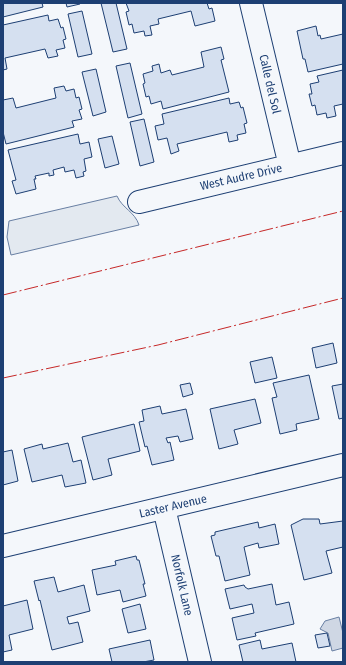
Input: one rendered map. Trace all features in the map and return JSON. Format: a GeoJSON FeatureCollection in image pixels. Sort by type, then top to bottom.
{"type":"FeatureCollection","features":[{"type":"Feature","properties":{"kind":"street","name":"Calle del Sol"},"geometry":{"type":"LineString","coordinates":[[251,3],[290,166]]}},
{"type":"Feature","properties":{"kind":"street","name":"West Audre Drive"},"geometry":{"type":"LineString","coordinates":[[139,202],[343,153]]}},
{"type":"Feature","properties":{"kind":"street","name":"Laster Avenue"},"geometry":{"type":"LineString","coordinates":[[3,546],[343,465]]}},
{"type":"Feature","properties":{"kind":"street","name":"Norfolk Lane"},"geometry":{"type":"LineString","coordinates":[[164,508],[200,662]]}},
{"type":"Feature","properties":{"kind":"shaded area"},"geometry":{"type":"Polygon","coordinates":[[[117,196],[122,204],[135,217],[139,225],[11,255],[7,237],[9,221],[117,196]]]}},
{"type":"Feature","properties":{"kind":"shaded area"},"geometry":{"type":"Polygon","coordinates":[[[339,617],[343,633],[343,648],[332,651],[328,633],[320,629],[325,621],[339,617]]]}},
{"type":"Feature","properties":{"kind":"building"},"geometry":{"type":"Polygon","coordinates":[[[3,3],[42,3],[43,7],[3,17],[3,3]]]}},
{"type":"Feature","properties":{"kind":"building"},"geometry":{"type":"Polygon","coordinates":[[[66,3],[80,3],[80,4],[67,7],[66,3]]]}},
{"type":"Feature","properties":{"kind":"building"},"geometry":{"type":"Polygon","coordinates":[[[101,3],[116,3],[127,49],[113,52],[101,3]]]}},
{"type":"Feature","properties":{"kind":"building"},"geometry":{"type":"Polygon","coordinates":[[[126,3],[207,3],[209,9],[212,8],[215,21],[195,26],[191,11],[158,19],[159,24],[150,26],[152,35],[145,36],[144,31],[134,33],[132,24],[129,25],[126,12],[129,11],[126,3]]]}},
{"type":"Feature","properties":{"kind":"building"},"geometry":{"type":"Polygon","coordinates":[[[82,11],[92,54],[78,57],[68,14],[82,11]]]}},
{"type":"Feature","properties":{"kind":"building"},"geometry":{"type":"Polygon","coordinates":[[[48,15],[49,21],[58,19],[61,28],[63,27],[66,39],[63,40],[65,48],[56,50],[58,56],[48,58],[45,49],[5,58],[7,69],[3,70],[3,25],[48,15]]]}},
{"type":"Feature","properties":{"kind":"building"},"geometry":{"type":"Polygon","coordinates":[[[316,26],[318,36],[320,35],[321,39],[343,34],[343,64],[308,72],[305,59],[303,59],[297,31],[316,26]]]}},
{"type":"Feature","properties":{"kind":"building"},"geometry":{"type":"Polygon","coordinates":[[[221,47],[224,59],[221,60],[229,92],[163,109],[161,101],[151,104],[149,96],[146,97],[143,84],[145,83],[143,74],[153,71],[152,66],[159,64],[161,73],[170,70],[172,75],[204,67],[201,52],[221,47]]]}},
{"type":"Feature","properties":{"kind":"building"},"geometry":{"type":"Polygon","coordinates":[[[130,63],[142,114],[128,118],[116,66],[130,63]]]}},
{"type":"Feature","properties":{"kind":"building"},"geometry":{"type":"Polygon","coordinates":[[[96,69],[106,112],[93,116],[82,72],[96,69]]]}},
{"type":"Feature","properties":{"kind":"building"},"geometry":{"type":"Polygon","coordinates":[[[343,70],[343,104],[334,106],[336,116],[327,118],[326,113],[317,115],[315,105],[312,106],[309,94],[312,94],[310,84],[319,82],[317,76],[343,70]]]}},
{"type":"Feature","properties":{"kind":"building"},"geometry":{"type":"Polygon","coordinates":[[[64,86],[66,91],[74,89],[76,98],[79,97],[82,109],[79,110],[82,119],[72,121],[74,127],[6,144],[3,132],[3,100],[13,98],[16,108],[56,98],[54,88],[64,86]]]}},
{"type":"Feature","properties":{"kind":"building"},"geometry":{"type":"Polygon","coordinates":[[[229,98],[230,104],[239,102],[241,108],[243,107],[247,123],[244,124],[246,133],[237,135],[238,140],[229,142],[227,132],[177,144],[179,151],[171,154],[167,138],[158,140],[155,126],[164,124],[162,114],[229,98]]]}},
{"type":"Feature","properties":{"kind":"building"},"geometry":{"type":"Polygon","coordinates":[[[144,119],[154,162],[140,166],[130,122],[144,119]]]}},
{"type":"Feature","properties":{"kind":"building"},"geometry":{"type":"Polygon","coordinates":[[[78,134],[80,144],[89,142],[92,157],[84,159],[86,171],[83,172],[84,176],[76,178],[74,170],[65,172],[64,167],[53,170],[54,175],[49,176],[49,173],[35,176],[36,179],[34,179],[36,189],[16,194],[12,181],[16,180],[8,150],[78,134]]]}},
{"type":"Feature","properties":{"kind":"building"},"geometry":{"type":"Polygon","coordinates":[[[112,136],[119,164],[105,168],[98,139],[112,136]]]}},
{"type":"Feature","properties":{"kind":"building"},"geometry":{"type":"Polygon","coordinates":[[[333,343],[337,363],[316,368],[312,348],[333,343]]]}},
{"type":"Feature","properties":{"kind":"building"},"geometry":{"type":"Polygon","coordinates":[[[272,357],[277,378],[255,383],[250,362],[272,357]]]}},
{"type":"Feature","properties":{"kind":"building"},"geometry":{"type":"Polygon","coordinates":[[[309,375],[319,419],[296,424],[297,430],[280,434],[272,398],[277,397],[273,383],[309,375]]]}},
{"type":"Feature","properties":{"kind":"building"},"geometry":{"type":"Polygon","coordinates":[[[190,383],[193,394],[183,397],[180,385],[190,383]]]}},
{"type":"Feature","properties":{"kind":"building"},"geometry":{"type":"Polygon","coordinates":[[[343,384],[343,418],[339,419],[332,386],[343,384]]]}},
{"type":"Feature","properties":{"kind":"building"},"geometry":{"type":"Polygon","coordinates":[[[255,399],[261,423],[234,430],[238,444],[219,449],[210,409],[255,399]]]}},
{"type":"Feature","properties":{"kind":"building"},"geometry":{"type":"Polygon","coordinates":[[[160,406],[162,414],[186,409],[193,439],[180,442],[178,436],[166,438],[168,443],[170,442],[174,460],[152,465],[147,446],[145,447],[139,422],[144,421],[142,410],[160,406]]]}},
{"type":"Feature","properties":{"kind":"building"},"geometry":{"type":"Polygon","coordinates":[[[134,424],[140,451],[108,459],[112,475],[93,480],[82,437],[134,424]]]}},
{"type":"Feature","properties":{"kind":"building"},"geometry":{"type":"Polygon","coordinates":[[[68,443],[73,462],[81,460],[86,483],[65,487],[62,475],[32,482],[24,449],[42,444],[43,449],[68,443]]]}},
{"type":"Feature","properties":{"kind":"building"},"geometry":{"type":"Polygon","coordinates":[[[12,450],[18,481],[3,485],[3,452],[12,450]]]}},
{"type":"Feature","properties":{"kind":"building"},"geometry":{"type":"Polygon","coordinates":[[[303,519],[319,519],[320,524],[343,521],[343,547],[326,551],[332,573],[304,580],[291,525],[303,519]]]}},
{"type":"Feature","properties":{"kind":"building"},"geometry":{"type":"Polygon","coordinates":[[[258,522],[259,528],[275,524],[279,544],[259,548],[258,543],[244,547],[250,575],[225,581],[219,556],[216,556],[211,536],[215,535],[215,532],[258,522]]]}},
{"type":"Feature","properties":{"kind":"building"},"geometry":{"type":"Polygon","coordinates":[[[136,556],[137,560],[139,560],[145,584],[143,584],[146,596],[123,602],[120,590],[97,595],[92,570],[116,565],[115,561],[136,556]]]}},
{"type":"Feature","properties":{"kind":"building"},"geometry":{"type":"Polygon","coordinates":[[[54,577],[58,592],[84,585],[90,611],[67,617],[69,624],[78,622],[83,642],[52,650],[34,581],[54,577]]]}},
{"type":"Feature","properties":{"kind":"building"},"geometry":{"type":"Polygon","coordinates":[[[272,584],[276,605],[289,602],[294,624],[255,633],[256,636],[237,640],[232,618],[254,613],[252,604],[230,609],[225,589],[244,585],[248,589],[272,584]]]}},
{"type":"Feature","properties":{"kind":"building"},"geometry":{"type":"Polygon","coordinates":[[[27,600],[33,629],[9,635],[12,650],[3,652],[3,606],[27,600]]]}},
{"type":"Feature","properties":{"kind":"building"},"geometry":{"type":"Polygon","coordinates":[[[140,604],[146,629],[128,633],[122,609],[140,604]]]}},
{"type":"Feature","properties":{"kind":"building"},"geometry":{"type":"Polygon","coordinates":[[[327,633],[330,646],[318,648],[315,635],[327,633]]]}},
{"type":"Feature","properties":{"kind":"building"},"geometry":{"type":"Polygon","coordinates":[[[150,640],[154,660],[143,662],[112,662],[109,649],[150,640]]]}},
{"type":"Feature","properties":{"kind":"building"},"geometry":{"type":"Polygon","coordinates":[[[260,640],[262,649],[292,643],[296,662],[243,662],[239,645],[260,640]]]}},
{"type":"Feature","properties":{"kind":"power"},"geometry":{"type":"LineString","coordinates":[[3,295],[343,211]]}},
{"type":"Feature","properties":{"kind":"power"},"geometry":{"type":"LineString","coordinates":[[3,378],[158,345],[343,298]]}}]}
